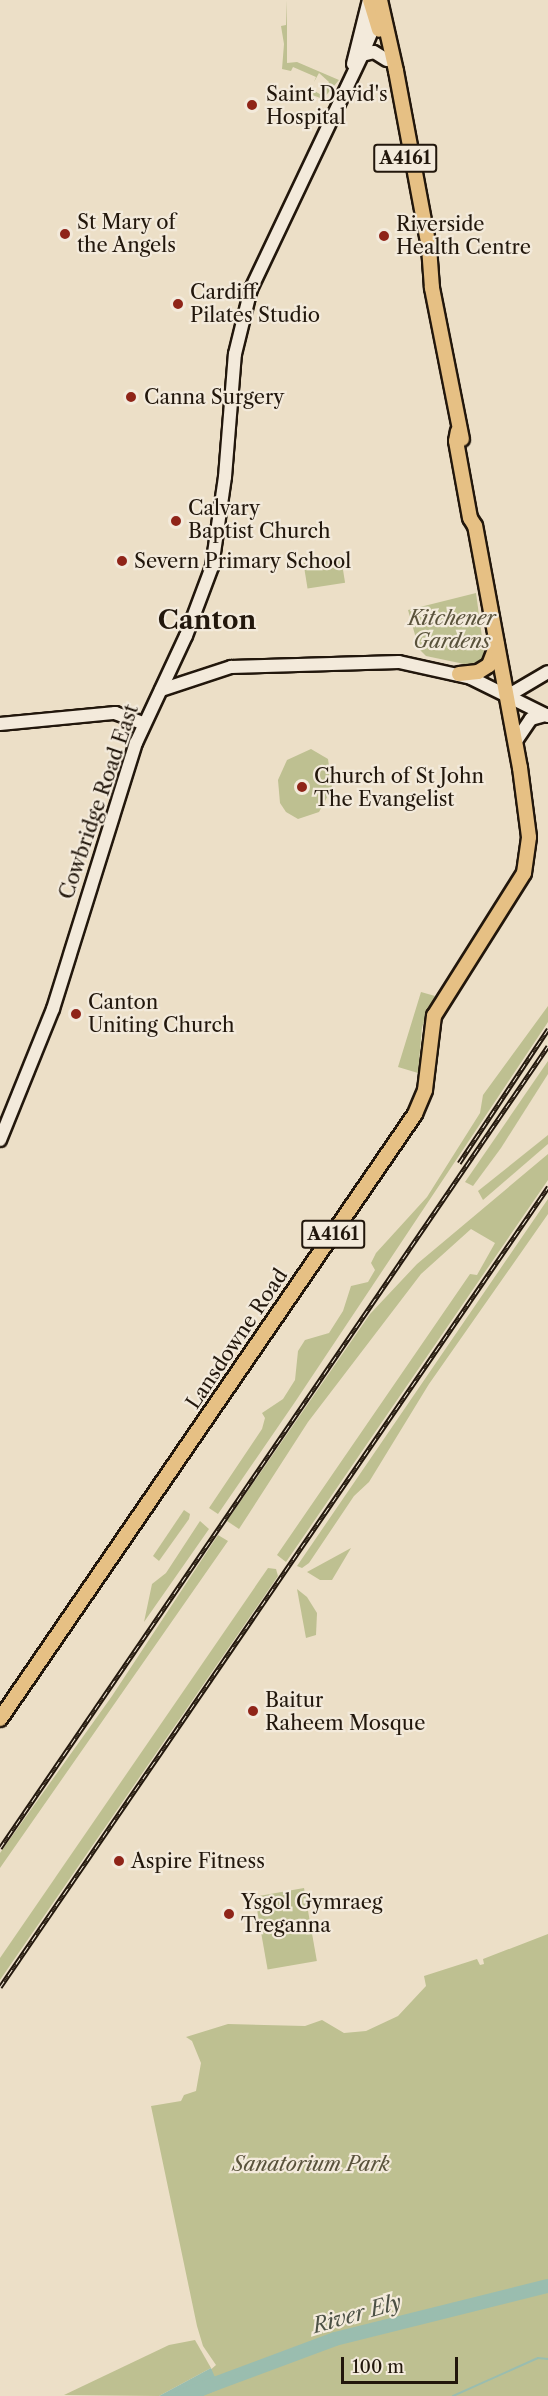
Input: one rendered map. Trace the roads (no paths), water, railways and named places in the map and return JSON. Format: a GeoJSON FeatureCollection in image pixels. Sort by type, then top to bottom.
{"type":"FeatureCollection","features":[{"type":"Feature","properties":{"kind":"main road","name":"A4161"},"geometry":{"type":"LineString","coordinates":[[375,1],[376,20],[387,60],[421,248],[427,253]]}},
{"type":"Feature","properties":{"kind":"main road","name":"A4161"},"geometry":{"type":"LineString","coordinates":[[375,1],[396,71],[458,431],[478,516],[475,526],[516,741]]}},
{"type":"Feature","properties":{"kind":"main road"},"geometry":{"type":"LineString","coordinates":[[459,674],[489,665],[498,642]]}},
{"type":"Feature","properties":{"kind":"main road","name":"Lansdowne Road"},"geometry":{"type":"LineString","coordinates":[[0,1719],[415,1114],[427,1079],[432,1022],[465,964],[516,890],[526,864],[529,830],[516,741]]}},
{"type":"Feature","properties":{"kind":"street","name":"Cowbridge Road East"},"geometry":{"type":"LineString","coordinates":[[0,1140],[53,1010],[143,723],[161,690],[212,567],[224,491],[235,354],[249,293],[353,69],[375,1]]}},
{"type":"Feature","properties":{"kind":"street","name":"Cowbridge Road East"},"geometry":{"type":"LineString","coordinates":[[353,69],[362,56],[376,20]]}},
{"type":"Feature","properties":{"kind":"street"},"geometry":{"type":"LineString","coordinates":[[362,56],[374,52],[387,60]]}},
{"type":"Feature","properties":{"kind":"street"},"geometry":{"type":"LineString","coordinates":[[161,690],[227,668],[399,662],[459,674],[509,695],[547,716]]}},
{"type":"Feature","properties":{"kind":"street"},"geometry":{"type":"LineString","coordinates":[[509,695],[548,672]]}},
{"type":"Feature","properties":{"kind":"street"},"geometry":{"type":"LineString","coordinates":[[0,724],[150,710]]}},
{"type":"Feature","properties":{"kind":"street"},"geometry":{"type":"LineString","coordinates":[[125,714],[143,723]]}},
{"type":"Feature","properties":{"kind":"street"},"geometry":{"type":"LineString","coordinates":[[516,741],[526,723],[547,716]]}},
{"type":"Feature","properties":{"kind":"waterway","name":"River Ely"},"geometry":{"type":"LineString","coordinates":[[182,2396],[335,2339],[548,2286]]}},
{"type":"Feature","properties":{"kind":"waterway"},"geometry":{"type":"LineString","coordinates":[[453,2396],[538,2358],[548,2359]]}},
{"type":"Feature","properties":{"kind":"railway"},"geometry":{"type":"LineString","coordinates":[[459,1163],[548,1029]]}},
{"type":"Feature","properties":{"kind":"railway"},"geometry":{"type":"LineString","coordinates":[[0,1848],[548,1046]]}},
{"type":"Feature","properties":{"kind":"railway"},"geometry":{"type":"LineString","coordinates":[[0,1987],[548,1187]]}},
{"type":"Feature","properties":{"kind":"place","name":"Saint David's Hospital"},"geometry":{"type":"Point","coordinates":[252,105]}},
{"type":"Feature","properties":{"kind":"place","name":"St Mary of the Angels"},"geometry":{"type":"Point","coordinates":[65,234]}},
{"type":"Feature","properties":{"kind":"place","name":"Riverside Health Centre"},"geometry":{"type":"Point","coordinates":[384,236]}},
{"type":"Feature","properties":{"kind":"place","name":"Cardiff Pilates Studio"},"geometry":{"type":"Point","coordinates":[178,304]}},
{"type":"Feature","properties":{"kind":"place","name":"Canna Surgery"},"geometry":{"type":"Point","coordinates":[131,397]}},
{"type":"Feature","properties":{"kind":"place","name":"Calvary Baptist Church"},"geometry":{"type":"Point","coordinates":[176,521]}},
{"type":"Feature","properties":{"kind":"place","name":"Severn Primary School"},"geometry":{"type":"Point","coordinates":[122,561]}},
{"type":"Feature","properties":{"kind":"place","name":"Church of St John The Evangelist"},"geometry":{"type":"Point","coordinates":[302,787]}},
{"type":"Feature","properties":{"kind":"place","name":"Canton Uniting Church"},"geometry":{"type":"Point","coordinates":[76,1014]}},
{"type":"Feature","properties":{"kind":"place","name":"Baitur Raheem Mosque"},"geometry":{"type":"Point","coordinates":[253,1711]}},
{"type":"Feature","properties":{"kind":"place","name":"Aspire Fitness"},"geometry":{"type":"Point","coordinates":[119,1861]}},
{"type":"Feature","properties":{"kind":"place","name":"Ysgol Gymraeg Treganna"},"geometry":{"type":"Point","coordinates":[229,1914]}},
{"type":"Feature","properties":{"kind":"district","name":"Canton"},"geometry":{"type":"Point","coordinates":[207,621]}},
{"type":"Feature","properties":{"kind":"park label","name":"Kitchener Gardens"},"geometry":{"type":"Point","coordinates":[452,630]}},
{"type":"Feature","properties":{"kind":"park label","name":"Sanatorium Park"},"geometry":{"type":"Point","coordinates":[311,2164]}}]}
